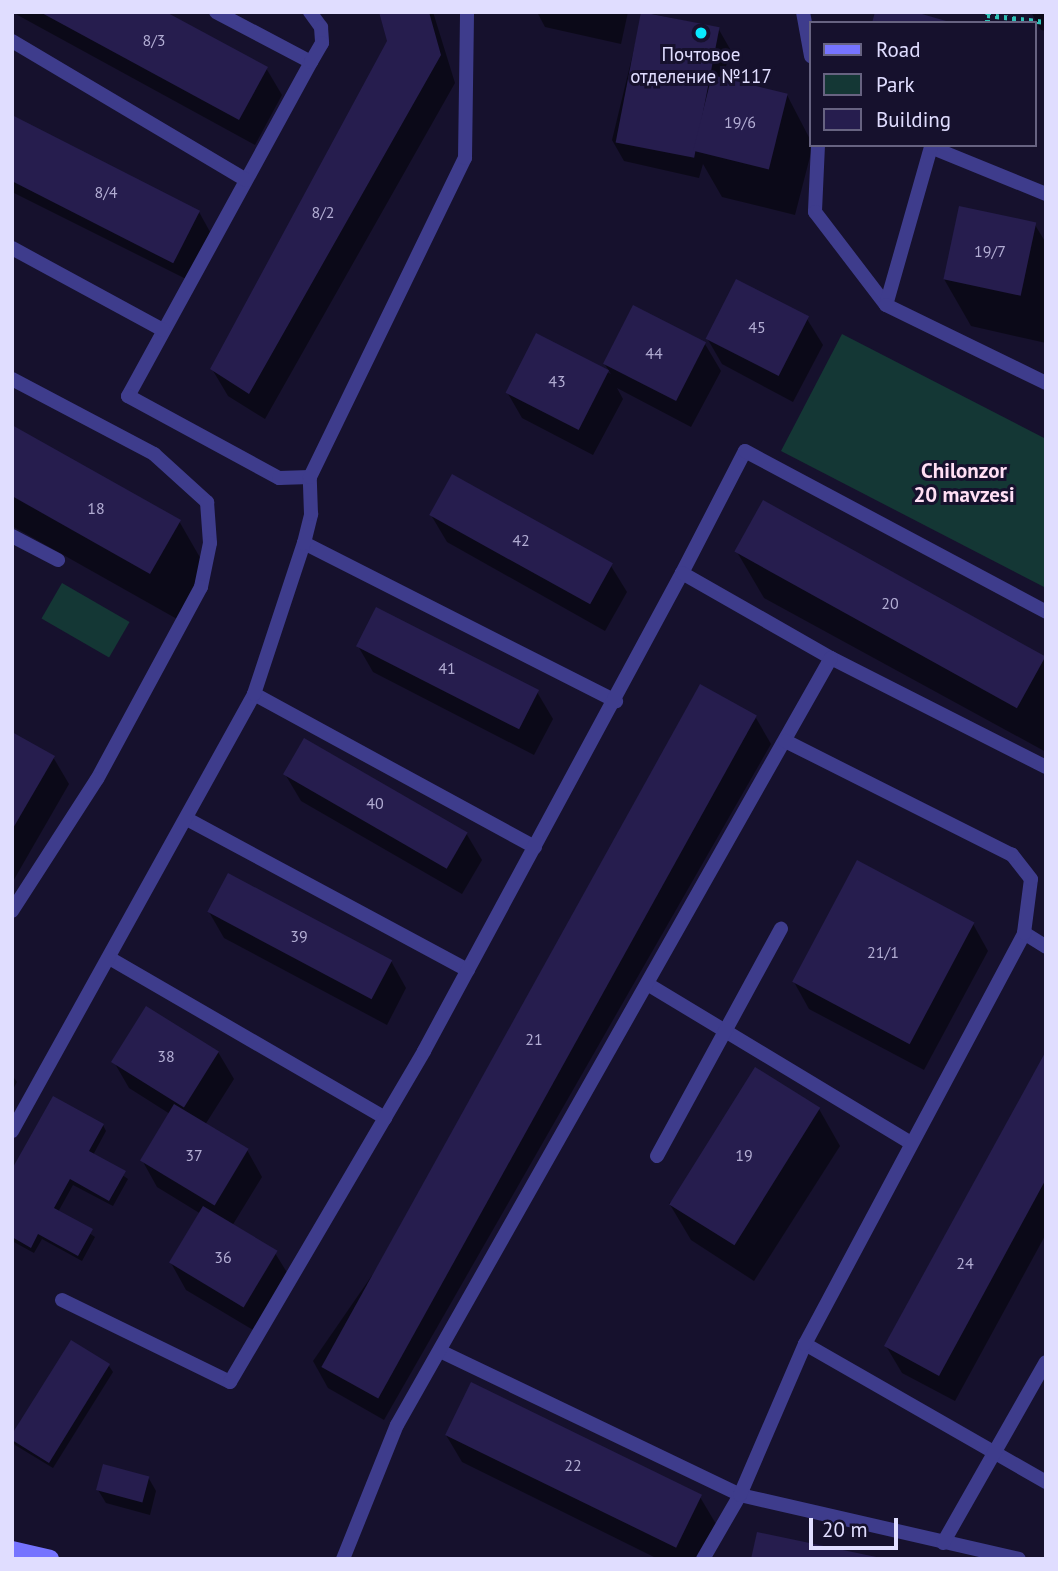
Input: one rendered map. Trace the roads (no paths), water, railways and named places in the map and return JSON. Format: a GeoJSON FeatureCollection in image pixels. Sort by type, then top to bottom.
{"type":"FeatureCollection","features":[{"type":"Feature","properties":{"kind":"main road"},"geometry":{"type":"LineString","coordinates":[[12,1550],[50,1559]]}},
{"type":"Feature","properties":{"kind":"lane"},"geometry":{"type":"LineString","coordinates":[[216,12],[311,62]]}},
{"type":"Feature","properties":{"kind":"lane"},"geometry":{"type":"LineString","coordinates":[[310,12],[321,35],[311,62],[128,396],[279,478],[310,477]]}},
{"type":"Feature","properties":{"kind":"lane"},"geometry":{"type":"LineString","coordinates":[[12,1130],[111,958],[254,694],[304,543],[311,514],[310,477],[465,158],[467,12]]}},
{"type":"Feature","properties":{"kind":"lane"},"geometry":{"type":"LineString","coordinates":[[803,12],[810,50]]}},
{"type":"Feature","properties":{"kind":"lane"},"geometry":{"type":"LineString","coordinates":[[12,41],[246,180]]}},
{"type":"Feature","properties":{"kind":"lane"},"geometry":{"type":"LineString","coordinates":[[818,147],[815,212],[886,305],[1046,383]]}},
{"type":"Feature","properties":{"kind":"lane"},"geometry":{"type":"LineString","coordinates":[[886,305],[931,147],[1046,194]]}},
{"type":"Feature","properties":{"kind":"lane"},"geometry":{"type":"LineString","coordinates":[[12,248],[163,330]]}},
{"type":"Feature","properties":{"kind":"lane"},"geometry":{"type":"LineString","coordinates":[[12,379],[154,454],[207,502],[210,543],[201,587],[97,779],[12,911]]}},
{"type":"Feature","properties":{"kind":"lane"},"geometry":{"type":"LineString","coordinates":[[62,1300],[230,1382],[385,1118],[468,970],[616,701],[745,451],[1046,612]]}},
{"type":"Feature","properties":{"kind":"lane"},"geometry":{"type":"LineString","coordinates":[[12,536],[58,560]]}},
{"type":"Feature","properties":{"kind":"lane"},"geometry":{"type":"LineString","coordinates":[[304,543],[616,701]]}},
{"type":"Feature","properties":{"kind":"lane"},"geometry":{"type":"LineString","coordinates":[[682,573],[831,658],[1046,767]]}},
{"type":"Feature","properties":{"kind":"lane"},"geometry":{"type":"LineString","coordinates":[[343,1559],[397,1425],[442,1352],[831,658]]}},
{"type":"Feature","properties":{"kind":"lane"},"geometry":{"type":"LineString","coordinates":[[254,694],[535,848]]}},
{"type":"Feature","properties":{"kind":"lane"},"geometry":{"type":"LineString","coordinates":[[703,1559],[740,1494],[805,1344],[909,1142],[1024,933],[1031,879],[1012,855],[785,741]]}},
{"type":"Feature","properties":{"kind":"lane"},"geometry":{"type":"LineString","coordinates":[[187,819],[468,970]]}},
{"type":"Feature","properties":{"kind":"lane"},"geometry":{"type":"LineString","coordinates":[[656,1156],[781,929]]}},
{"type":"Feature","properties":{"kind":"lane"},"geometry":{"type":"LineString","coordinates":[[1024,933],[1046,947]]}},
{"type":"Feature","properties":{"kind":"lane"},"geometry":{"type":"LineString","coordinates":[[111,958],[385,1118]]}},
{"type":"Feature","properties":{"kind":"lane"},"geometry":{"type":"LineString","coordinates":[[649,985],[909,1142]]}},
{"type":"Feature","properties":{"kind":"lane"},"geometry":{"type":"LineString","coordinates":[[805,1344],[1046,1482]]}},
{"type":"Feature","properties":{"kind":"lane"},"geometry":{"type":"LineString","coordinates":[[442,1352],[740,1494],[1019,1559]]}},
{"type":"Feature","properties":{"kind":"lane"},"geometry":{"type":"LineString","coordinates":[[943,1543],[1046,1362]]}},
{"type":"Feature","properties":{"kind":"place","name":"Почтовое отделение №117"},"geometry":{"type":"Point","coordinates":[701,33]}},
{"type":"Feature","properties":{"kind":"district","name":"Chilonzor 20 mavzesi"},"geometry":{"type":"Point","coordinates":[964,483]}}]}
